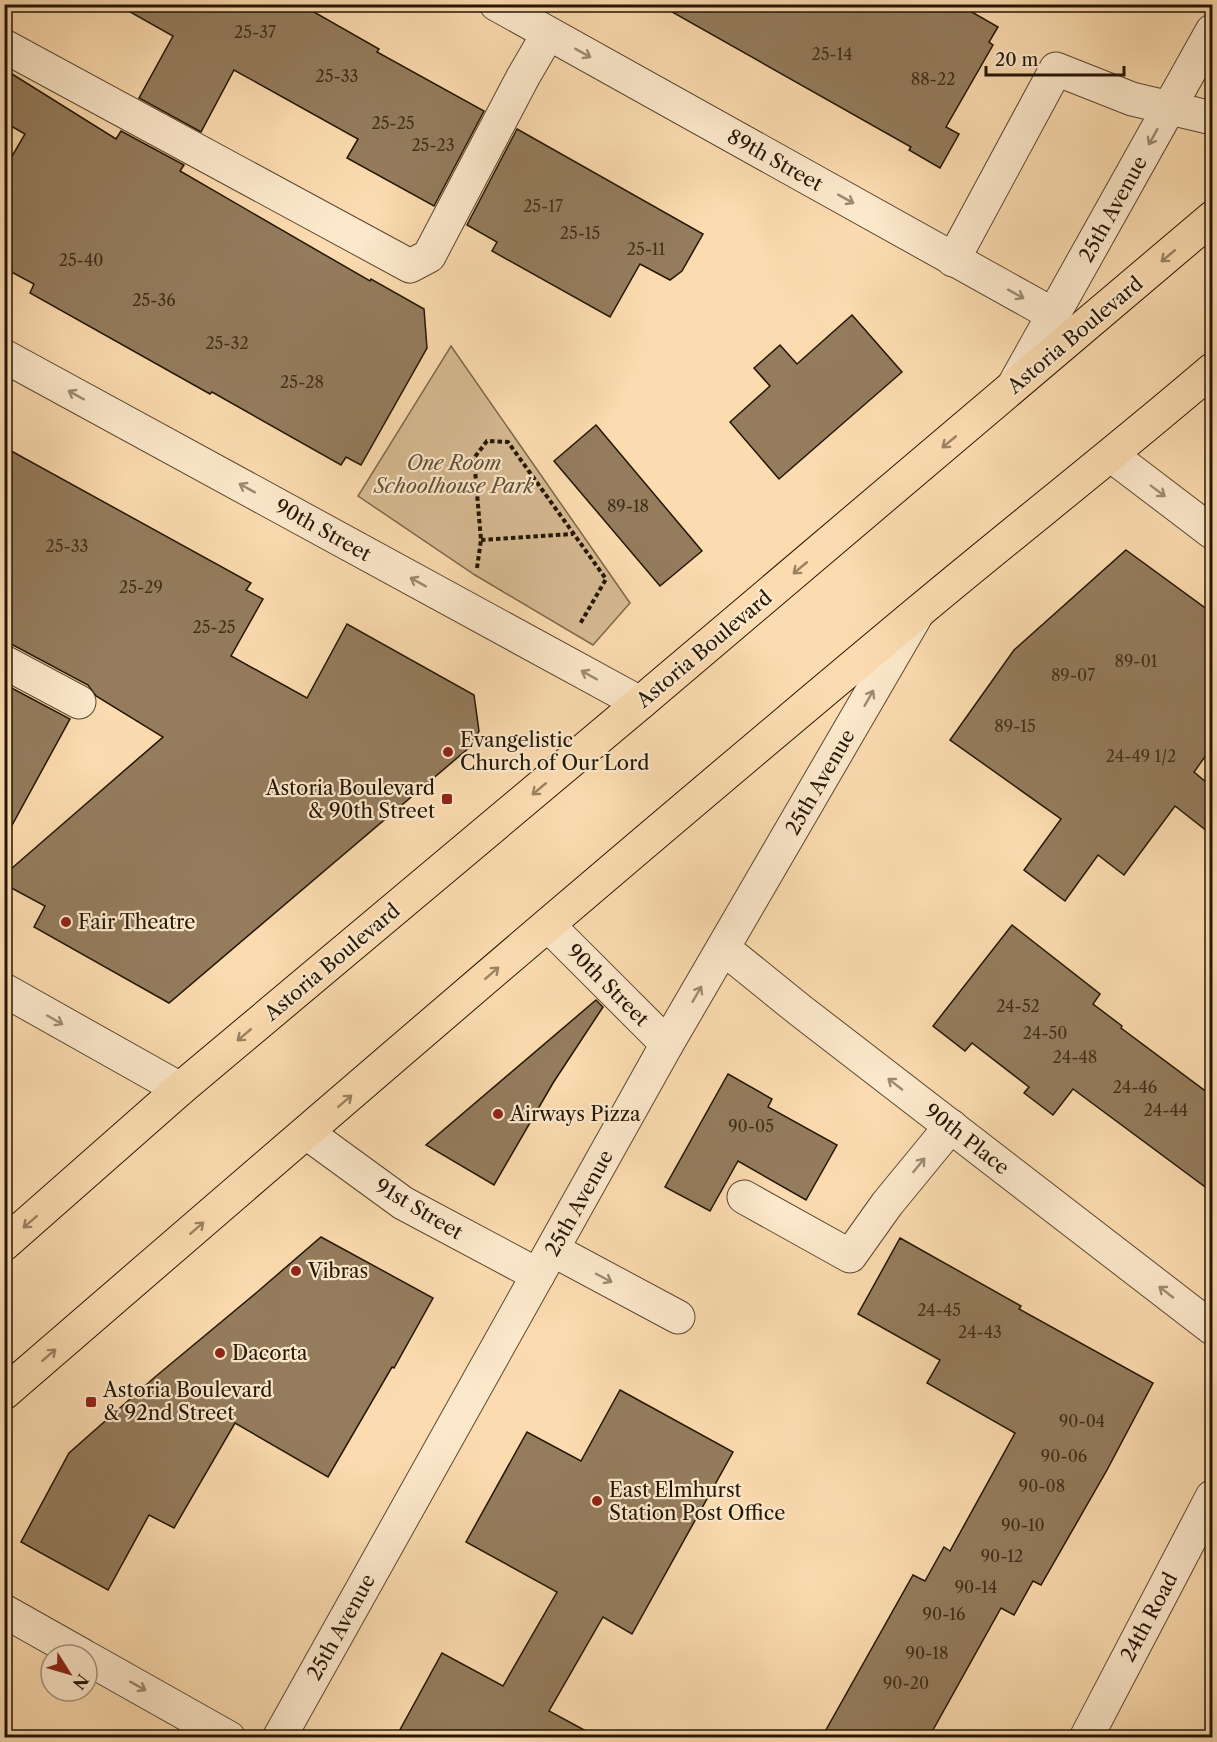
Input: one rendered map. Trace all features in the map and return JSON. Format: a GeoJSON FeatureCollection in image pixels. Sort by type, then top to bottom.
{"type":"FeatureCollection","features":[{"type":"Feature","properties":{"kind":"main road","name":"Astoria Boulevard"},"geometry":{"type":"LineString","coordinates":[[4,1244],[180,1089],[640,704],[1212,218]]}},
{"type":"Feature","properties":{"kind":"main road"},"geometry":{"type":"LineString","coordinates":[[4,1393],[548,925],[920,610],[1112,456],[1212,370]]}},
{"type":"Feature","properties":{"kind":"street","name":"89th Street"},"geometry":{"type":"LineString","coordinates":[[496,4],[1053,315]]}},
{"type":"Feature","properties":{"kind":"street","name":"25th Avenue"},"geometry":{"type":"LineString","coordinates":[[1012,387],[1212,31]]}},
{"type":"Feature","properties":{"kind":"street"},"geometry":{"type":"LineString","coordinates":[[4,46],[411,267],[429,256],[548,33]]}},
{"type":"Feature","properties":{"kind":"street"},"geometry":{"type":"LineString","coordinates":[[953,260],[1056,69],[1132,99],[1212,118]]}},
{"type":"Feature","properties":{"kind":"street","name":"90th Street"},"geometry":{"type":"LineString","coordinates":[[4,356],[640,704]]}},
{"type":"Feature","properties":{"kind":"street"},"geometry":{"type":"LineString","coordinates":[[1112,456],[1212,532]]}},
{"type":"Feature","properties":{"kind":"street","name":"25th Avenue"},"geometry":{"type":"LineString","coordinates":[[279,1737],[667,1044],[920,610]]}},
{"type":"Feature","properties":{"kind":"street"},"geometry":{"type":"LineString","coordinates":[[4,662],[79,702]]}},
{"type":"Feature","properties":{"kind":"street","name":"90th Street"},"geometry":{"type":"LineString","coordinates":[[548,925],[667,1044]]}},
{"type":"Feature","properties":{"kind":"street","name":"90th Place"},"geometry":{"type":"LineString","coordinates":[[723,948],[801,1011],[1212,1328]]}},
{"type":"Feature","properties":{"kind":"street"},"geometry":{"type":"LineString","coordinates":[[4,990],[180,1089]]}},
{"type":"Feature","properties":{"kind":"street"},"geometry":{"type":"LineString","coordinates":[[744,1197],[850,1256],[887,1204],[951,1126]]}},
{"type":"Feature","properties":{"kind":"street","name":"91st Street"},"geometry":{"type":"LineString","coordinates":[[307,1133],[403,1203],[678,1317]]}},
{"type":"Feature","properties":{"kind":"street","name":"24th Road"},"geometry":{"type":"LineString","coordinates":[[1086,1737],[1212,1497]]}},
{"type":"Feature","properties":{"kind":"street"},"geometry":{"type":"LineString","coordinates":[[4,1611],[61,1643]]}},
{"type":"Feature","properties":{"kind":"street"},"geometry":{"type":"LineString","coordinates":[[99,1665],[229,1737]]}},
{"type":"Feature","properties":{"kind":"path"},"geometry":{"type":"LineString","coordinates":[[475,575],[481,540],[474,458],[487,441],[508,442],[606,579],[576,630]]}},
{"type":"Feature","properties":{"kind":"path"},"geometry":{"type":"LineString","coordinates":[[481,540],[574,534]]}},
{"type":"Feature","properties":{"kind":"green space","name":"One Room Schoolhouse Park"},"geometry":{"type":"Polygon","coordinates":[[[451,346],[630,603],[593,645],[475,575],[358,496],[451,346]]]}},
{"type":"Feature","properties":{"kind":"building"},"geometry":{"type":"Polygon","coordinates":[[[116,4],[300,4],[379,49],[377,52],[484,111],[434,206],[347,158],[358,139],[234,70],[201,132],[139,98],[173,36],[116,4]]]}},
{"type":"Feature","properties":{"kind":"building"},"geometry":{"type":"Polygon","coordinates":[[[658,4],[958,4],[998,27],[989,42],[993,45],[946,127],[959,134],[940,168],[909,150],[911,147],[658,4]]]}},
{"type":"Feature","properties":{"kind":"building"},"geometry":{"type":"Polygon","coordinates":[[[4,69],[116,139],[121,131],[184,165],[180,171],[370,281],[371,279],[424,309],[427,348],[361,465],[346,457],[341,465],[212,392],[210,394],[30,293],[34,284],[4,268],[4,170],[25,134],[4,122],[4,69]]]}},
{"type":"Feature","properties":{"kind":"building"},"geometry":{"type":"Polygon","coordinates":[[[517,129],[703,234],[682,271],[670,280],[640,264],[610,317],[492,251],[497,242],[467,225],[517,129]]]}},
{"type":"Feature","properties":{"kind":"building"},"geometry":{"type":"Polygon","coordinates":[[[852,315],[902,372],[779,479],[730,422],[770,386],[754,368],[780,345],[797,364],[852,315]]]}},
{"type":"Feature","properties":{"kind":"building"},"geometry":{"type":"Polygon","coordinates":[[[596,425],[702,551],[660,586],[554,461],[596,425]]]}},
{"type":"Feature","properties":{"kind":"building"},"geometry":{"type":"Polygon","coordinates":[[[4,447],[251,583],[246,590],[263,599],[231,656],[307,698],[347,624],[474,695],[479,731],[470,747],[169,1003],[34,927],[45,906],[4,884],[4,875],[163,737],[96,696],[88,685],[13,645],[4,643],[4,447]]]}},
{"type":"Feature","properties":{"kind":"building"},"geometry":{"type":"Polygon","coordinates":[[[1126,550],[1212,613],[1212,747],[1194,772],[1212,787],[1212,835],[1175,806],[1124,875],[1098,855],[1065,901],[1024,870],[1061,819],[950,740],[1014,650],[1126,550]]]}},
{"type":"Feature","properties":{"kind":"building"},"geometry":{"type":"Polygon","coordinates":[[[4,684],[70,719],[4,840],[4,684]]]}},
{"type":"Feature","properties":{"kind":"building"},"geometry":{"type":"Polygon","coordinates":[[[1012,925],[1100,994],[1093,1004],[1122,1026],[1121,1028],[1212,1096],[1212,1192],[1073,1089],[1053,1115],[1024,1093],[1029,1087],[972,1043],[965,1051],[933,1026],[1012,925]]]}},
{"type":"Feature","properties":{"kind":"building","name":"Airways Pizza"},"geometry":{"type":"Polygon","coordinates":[[[596,1000],[603,1007],[553,1083],[494,1185],[426,1145],[596,1000]]]}},
{"type":"Feature","properties":{"kind":"building"},"geometry":{"type":"Polygon","coordinates":[[[728,1074],[772,1099],[768,1107],[837,1145],[806,1200],[738,1161],[710,1211],[665,1187],[728,1074]]]}},
{"type":"Feature","properties":{"kind":"building"},"geometry":{"type":"Polygon","coordinates":[[[321,1237],[433,1298],[328,1477],[235,1423],[174,1528],[149,1515],[108,1590],[21,1542],[69,1453],[321,1237]]]}},
{"type":"Feature","properties":{"kind":"building"},"geometry":{"type":"Polygon","coordinates":[[[900,1238],[1021,1306],[1019,1309],[1153,1383],[1107,1470],[1041,1585],[1033,1581],[1014,1615],[1001,1608],[929,1737],[822,1737],[913,1575],[925,1581],[944,1547],[950,1551],[1015,1433],[927,1383],[940,1360],[858,1314],[900,1238]]]}},
{"type":"Feature","properties":{"kind":"building","name":"East Elmhurst Station Post Office"},"geometry":{"type":"Polygon","coordinates":[[[620,1390],[733,1452],[632,1634],[603,1617],[549,1711],[597,1737],[396,1737],[442,1653],[503,1686],[557,1592],[466,1542],[527,1432],[581,1461],[620,1390]]]}},
{"type":"Feature","properties":{"kind":"place","name":"Evangelistic Church of Our Lord"},"geometry":{"type":"Point","coordinates":[448,752]}},
{"type":"Feature","properties":{"kind":"place","name":"Astoria Boulevard & 90th Street"},"geometry":{"type":"Point","coordinates":[447,799]}},
{"type":"Feature","properties":{"kind":"place","name":"Fair Theatre"},"geometry":{"type":"Point","coordinates":[66,922]}},
{"type":"Feature","properties":{"kind":"place","name":"Airways Pizza"},"geometry":{"type":"Point","coordinates":[498,1114]}},
{"type":"Feature","properties":{"kind":"place","name":"Vibras"},"geometry":{"type":"Point","coordinates":[296,1271]}},
{"type":"Feature","properties":{"kind":"place","name":"Dacorta"},"geometry":{"type":"Point","coordinates":[220,1353]}},
{"type":"Feature","properties":{"kind":"place","name":"Astoria Boulevard & 92nd Street"},"geometry":{"type":"Point","coordinates":[91,1402]}},
{"type":"Feature","properties":{"kind":"place","name":"East Elmhurst Station Post Office"},"geometry":{"type":"Point","coordinates":[597,1501]}}]}
